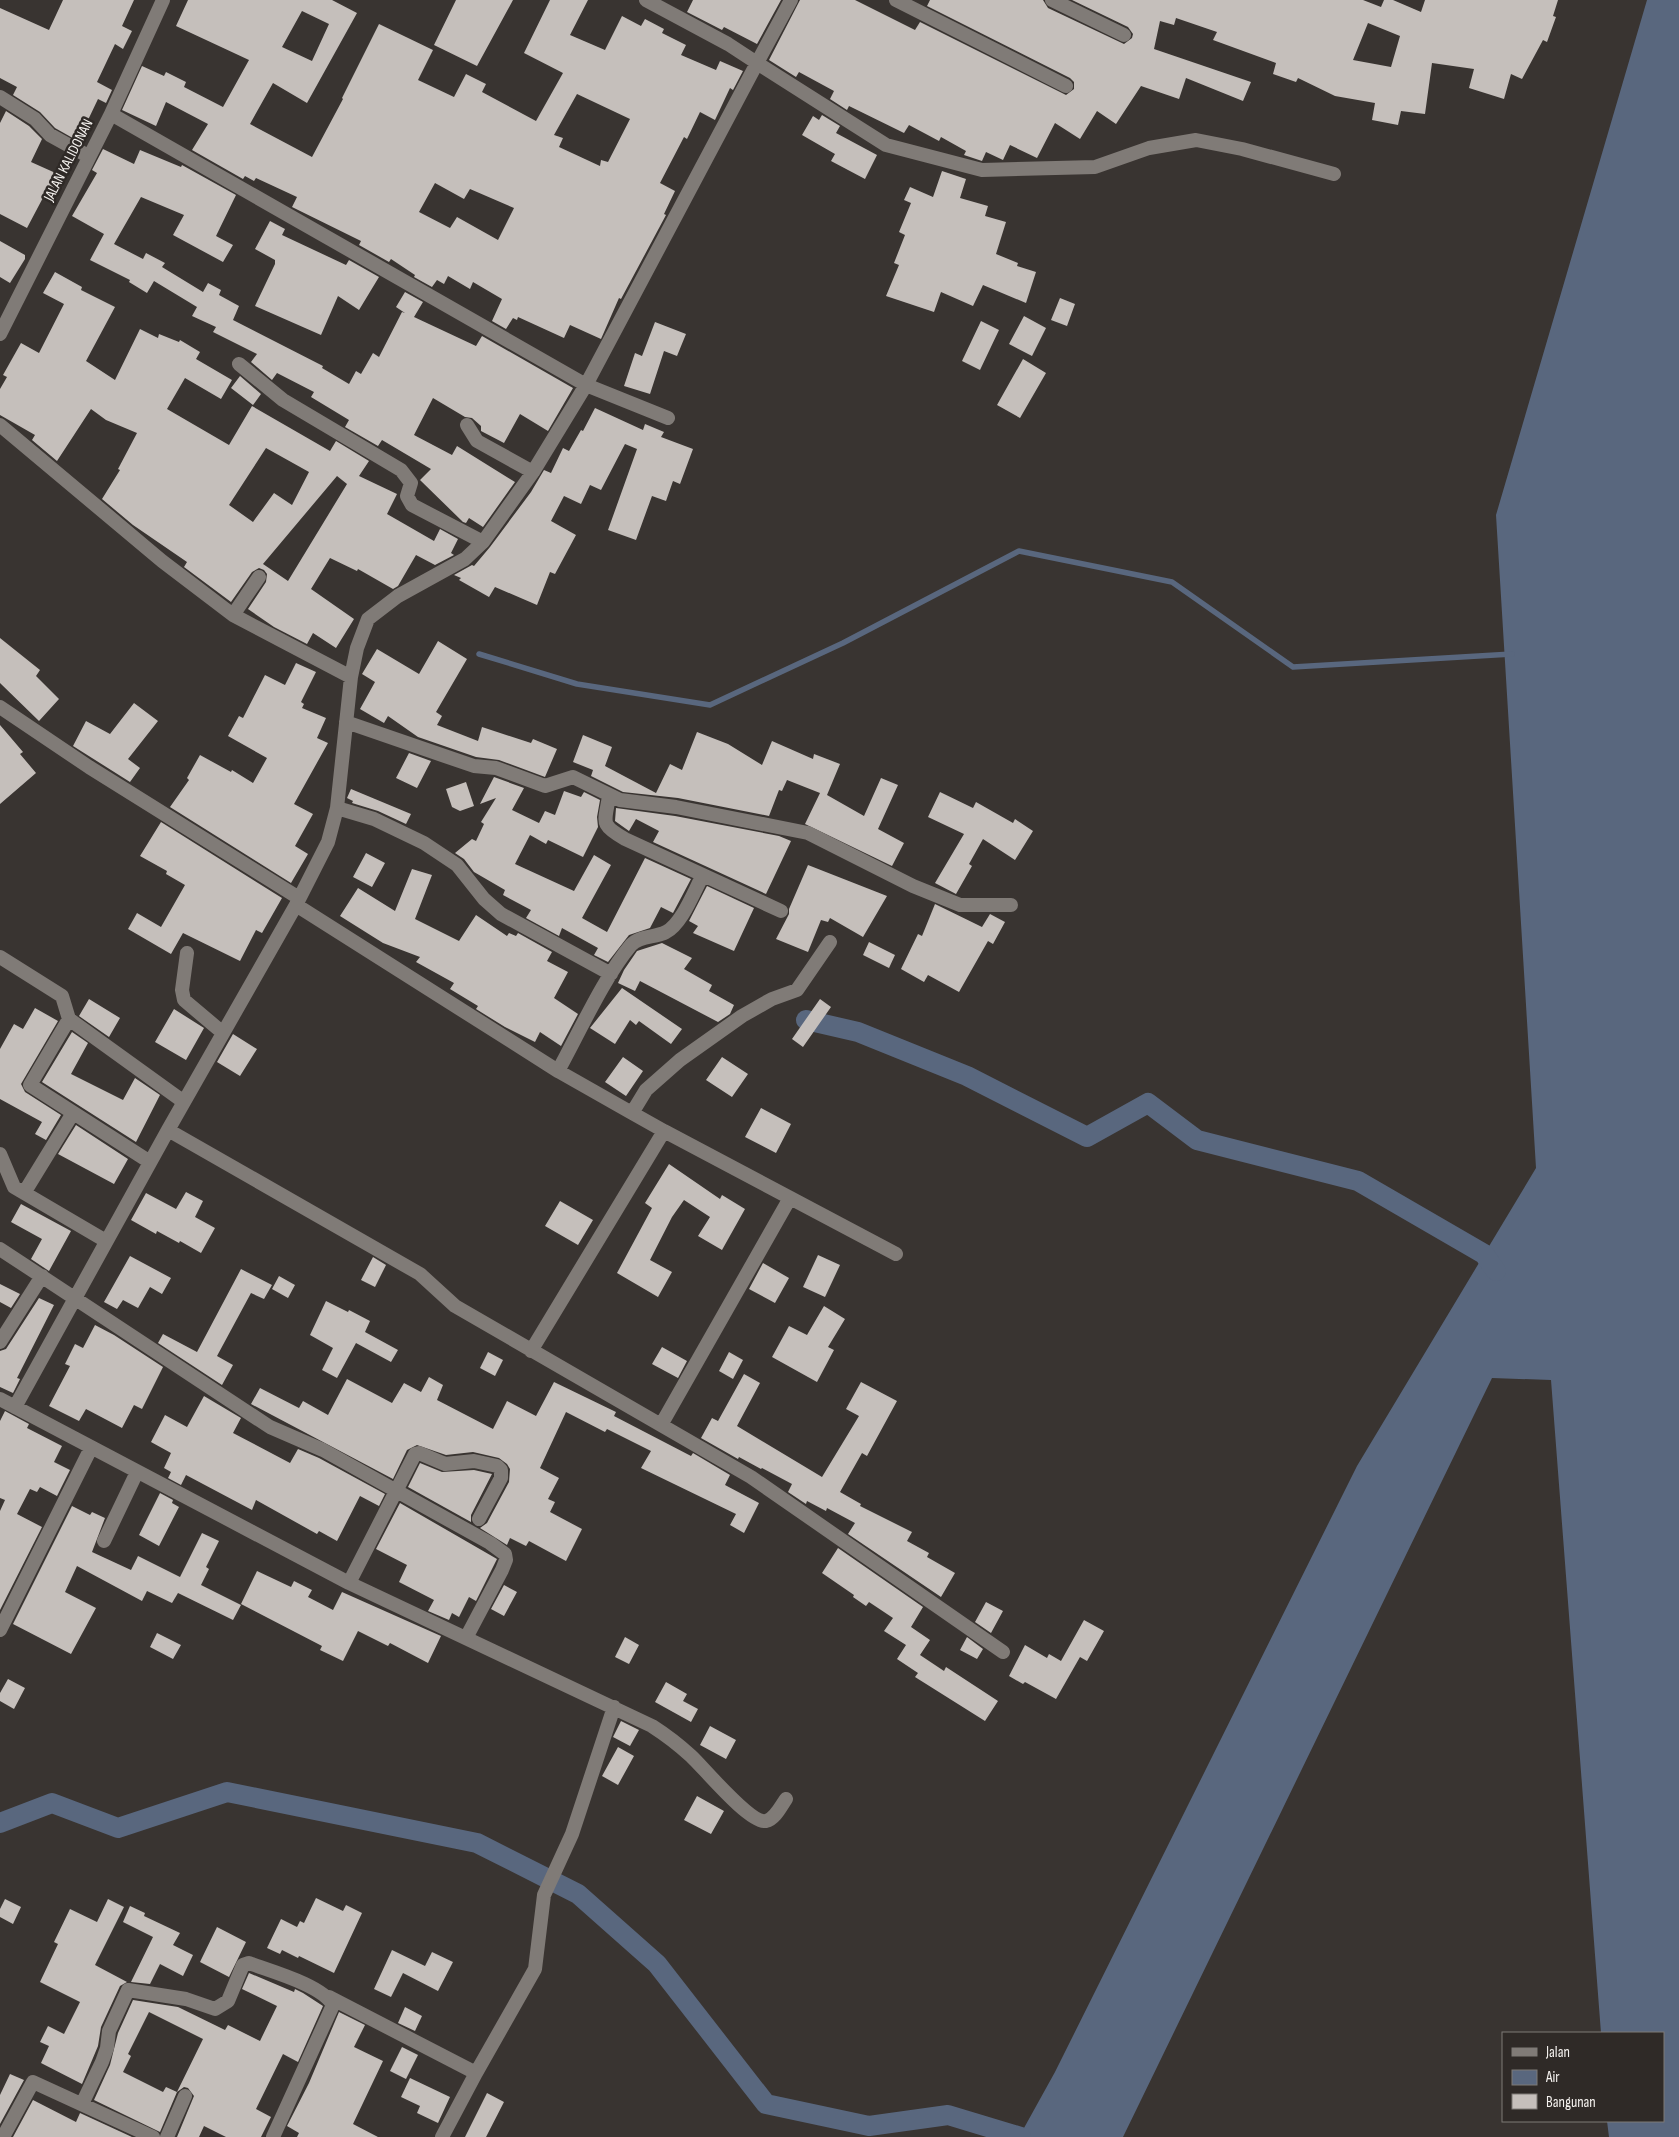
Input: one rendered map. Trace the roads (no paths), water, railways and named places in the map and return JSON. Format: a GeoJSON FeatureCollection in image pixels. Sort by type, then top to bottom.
{"type":"FeatureCollection","features":[{"type":"Feature","properties":{"kind":"street","name":"JALAN KALIDONAN"},"geometry":{"type":"LineString","coordinates":[[0,334],[88,156],[111,114],[163,0]]}},
{"type":"Feature","properties":{"kind":"street"},"geometry":{"type":"LineString","coordinates":[[646,0],[728,44],[886,145],[982,170],[1096,167],[1149,148],[1196,140],[1242,149],[1334,174]]}},
{"type":"Feature","properties":{"kind":"street"},"geometry":{"type":"LineString","coordinates":[[15,1407],[73,1299],[298,902],[328,842],[337,808],[351,678],[357,648],[368,620],[398,596],[465,559],[483,542],[533,472],[586,385],[791,0]]}},
{"type":"Feature","properties":{"kind":"street"},"geometry":{"type":"LineString","coordinates":[[896,0],[1066,86]]}},
{"type":"Feature","properties":{"kind":"street"},"geometry":{"type":"LineString","coordinates":[[1052,0],[1124,35]]}},
{"type":"Feature","properties":{"kind":"street"},"geometry":{"type":"LineString","coordinates":[[0,97],[35,119],[50,135],[88,156]]}},
{"type":"Feature","properties":{"kind":"street"},"geometry":{"type":"LineString","coordinates":[[111,114],[586,385],[668,418]]}},
{"type":"Feature","properties":{"kind":"street"},"geometry":{"type":"LineString","coordinates":[[239,364],[282,400],[402,470],[411,483],[407,496],[412,506],[483,542]]}},
{"type":"Feature","properties":{"kind":"street"},"geometry":{"type":"LineString","coordinates":[[0,425],[162,561],[233,615],[351,678]]}},
{"type":"Feature","properties":{"kind":"street"},"geometry":{"type":"LineString","coordinates":[[467,425],[477,441],[533,472]]}},
{"type":"Feature","properties":{"kind":"street"},"geometry":{"type":"LineString","coordinates":[[233,615],[259,577]]}},
{"type":"Feature","properties":{"kind":"street"},"geometry":{"type":"LineString","coordinates":[[0,708],[558,1071],[664,1131],[896,1254]]}},
{"type":"Feature","properties":{"kind":"street"},"geometry":{"type":"LineString","coordinates":[[346,722],[474,766],[496,768],[545,786],[572,777],[609,796],[633,803],[676,807],[808,833],[913,886],[960,906],[1011,905]]}},
{"type":"Feature","properties":{"kind":"street"},"geometry":{"type":"LineString","coordinates":[[609,796],[605,822],[608,829],[781,911]]}},
{"type":"Feature","properties":{"kind":"street"},"geometry":{"type":"LineString","coordinates":[[337,808],[374,819],[424,843],[457,865],[484,899],[501,914],[611,974]]}},
{"type":"Feature","properties":{"kind":"street"},"geometry":{"type":"LineString","coordinates":[[558,1071],[611,974],[635,942],[668,932],[676,924],[703,875]]}},
{"type":"Feature","properties":{"kind":"street"},"geometry":{"type":"LineString","coordinates":[[632,1113],[646,1090],[680,1060],[742,1016],[772,999],[797,990],[830,942]]}},
{"type":"Feature","properties":{"kind":"street"},"geometry":{"type":"LineString","coordinates":[[187,953],[182,990],[184,1000],[223,1033]]}},
{"type":"Feature","properties":{"kind":"street"},"geometry":{"type":"LineString","coordinates":[[0,957],[62,996],[69,1020],[184,1102]]}},
{"type":"Feature","properties":{"kind":"street"},"geometry":{"type":"LineString","coordinates":[[69,1020],[30,1085],[150,1162]]}},
{"type":"Feature","properties":{"kind":"street"},"geometry":{"type":"LineString","coordinates":[[24,1193],[73,1113]]}},
{"type":"Feature","properties":{"kind":"street"},"geometry":{"type":"LineString","coordinates":[[168,1130],[420,1274],[455,1306],[751,1477],[1002,1652]]}},
{"type":"Feature","properties":{"kind":"street"},"geometry":{"type":"LineString","coordinates":[[532,1350],[664,1131]]}},
{"type":"Feature","properties":{"kind":"street"},"geometry":{"type":"LineString","coordinates":[[0,1154],[14,1187],[106,1241]]}},
{"type":"Feature","properties":{"kind":"street"},"geometry":{"type":"LineString","coordinates":[[661,1425],[790,1198]]}},
{"type":"Feature","properties":{"kind":"street"},"geometry":{"type":"LineString","coordinates":[[0,1249],[73,1299],[270,1426],[323,1450],[490,1543],[505,1554],[506,1560],[502,1570],[466,1638]]}},
{"type":"Feature","properties":{"kind":"street"},"geometry":{"type":"LineString","coordinates":[[0,1342],[42,1276]]}},
{"type":"Feature","properties":{"kind":"street"},"geometry":{"type":"LineString","coordinates":[[0,1399],[349,1583],[652,1726],[674,1740],[740,1806],[761,1821],[767,1821],[773,1817],[786,1799]]}},
{"type":"Feature","properties":{"kind":"street"},"geometry":{"type":"LineString","coordinates":[[0,1630],[91,1448]]}},
{"type":"Feature","properties":{"kind":"street"},"geometry":{"type":"LineString","coordinates":[[349,1583],[415,1454],[419,1453],[445,1464],[474,1461],[497,1466],[501,1470],[501,1478],[479,1519]]}},
{"type":"Feature","properties":{"kind":"street"},"geometry":{"type":"LineString","coordinates":[[104,1541],[137,1472]]}},
{"type":"Feature","properties":{"kind":"street"},"geometry":{"type":"LineString","coordinates":[[442,2137],[476,2072],[535,1970],[544,1895],[583,1804],[614,1707]]}},
{"type":"Feature","properties":{"kind":"street"},"geometry":{"type":"LineString","coordinates":[[82,2104],[102,2062],[107,2048],[109,2031],[128,1990],[186,1999],[215,2009],[228,2001],[243,1965],[249,1963],[302,1983],[476,2072]]}},
{"type":"Feature","properties":{"kind":"street"},"geometry":{"type":"LineString","coordinates":[[273,2137],[330,2014],[332,2005],[329,1997]]}},
{"type":"Feature","properties":{"kind":"street"},"geometry":{"type":"LineString","coordinates":[[3,2137],[33,2082],[153,2137]]}},
{"type":"Feature","properties":{"kind":"street"},"geometry":{"type":"LineString","coordinates":[[167,2137],[185,2096]]}},
{"type":"Feature","properties":{"kind":"water"},"geometry":{"type":"Polygon","coordinates":[[[1647,0],[1679,0],[1679,2137],[1609,2137],[1607,2122],[1664,2122],[1664,2032],[1601,2032],[1551,1380],[1492,1378],[1123,2137],[1019,2137],[1055,2072],[1357,1466],[1536,1168],[1496,515],[1647,0]]]}},
{"type":"Feature","properties":{"kind":"waterway"},"geometry":{"type":"LineString","coordinates":[[479,654],[577,684],[710,705],[843,643],[1019,551],[1172,582],[1293,667],[1512,654]]}},
{"type":"Feature","properties":{"kind":"waterway"},"geometry":{"type":"LineString","coordinates":[[806,1020],[858,1032],[967,1076],[1087,1137],[1148,1103],[1197,1140],[1358,1181],[1484,1254],[1496,1271]]}},
{"type":"Feature","properties":{"kind":"waterway"},"geometry":{"type":"LineString","coordinates":[[0,1823],[52,1803],[118,1828],[227,1792],[477,1843],[578,1894],[657,1964],[766,2104],[869,2126],[948,2115],[1021,2137]]}}]}
